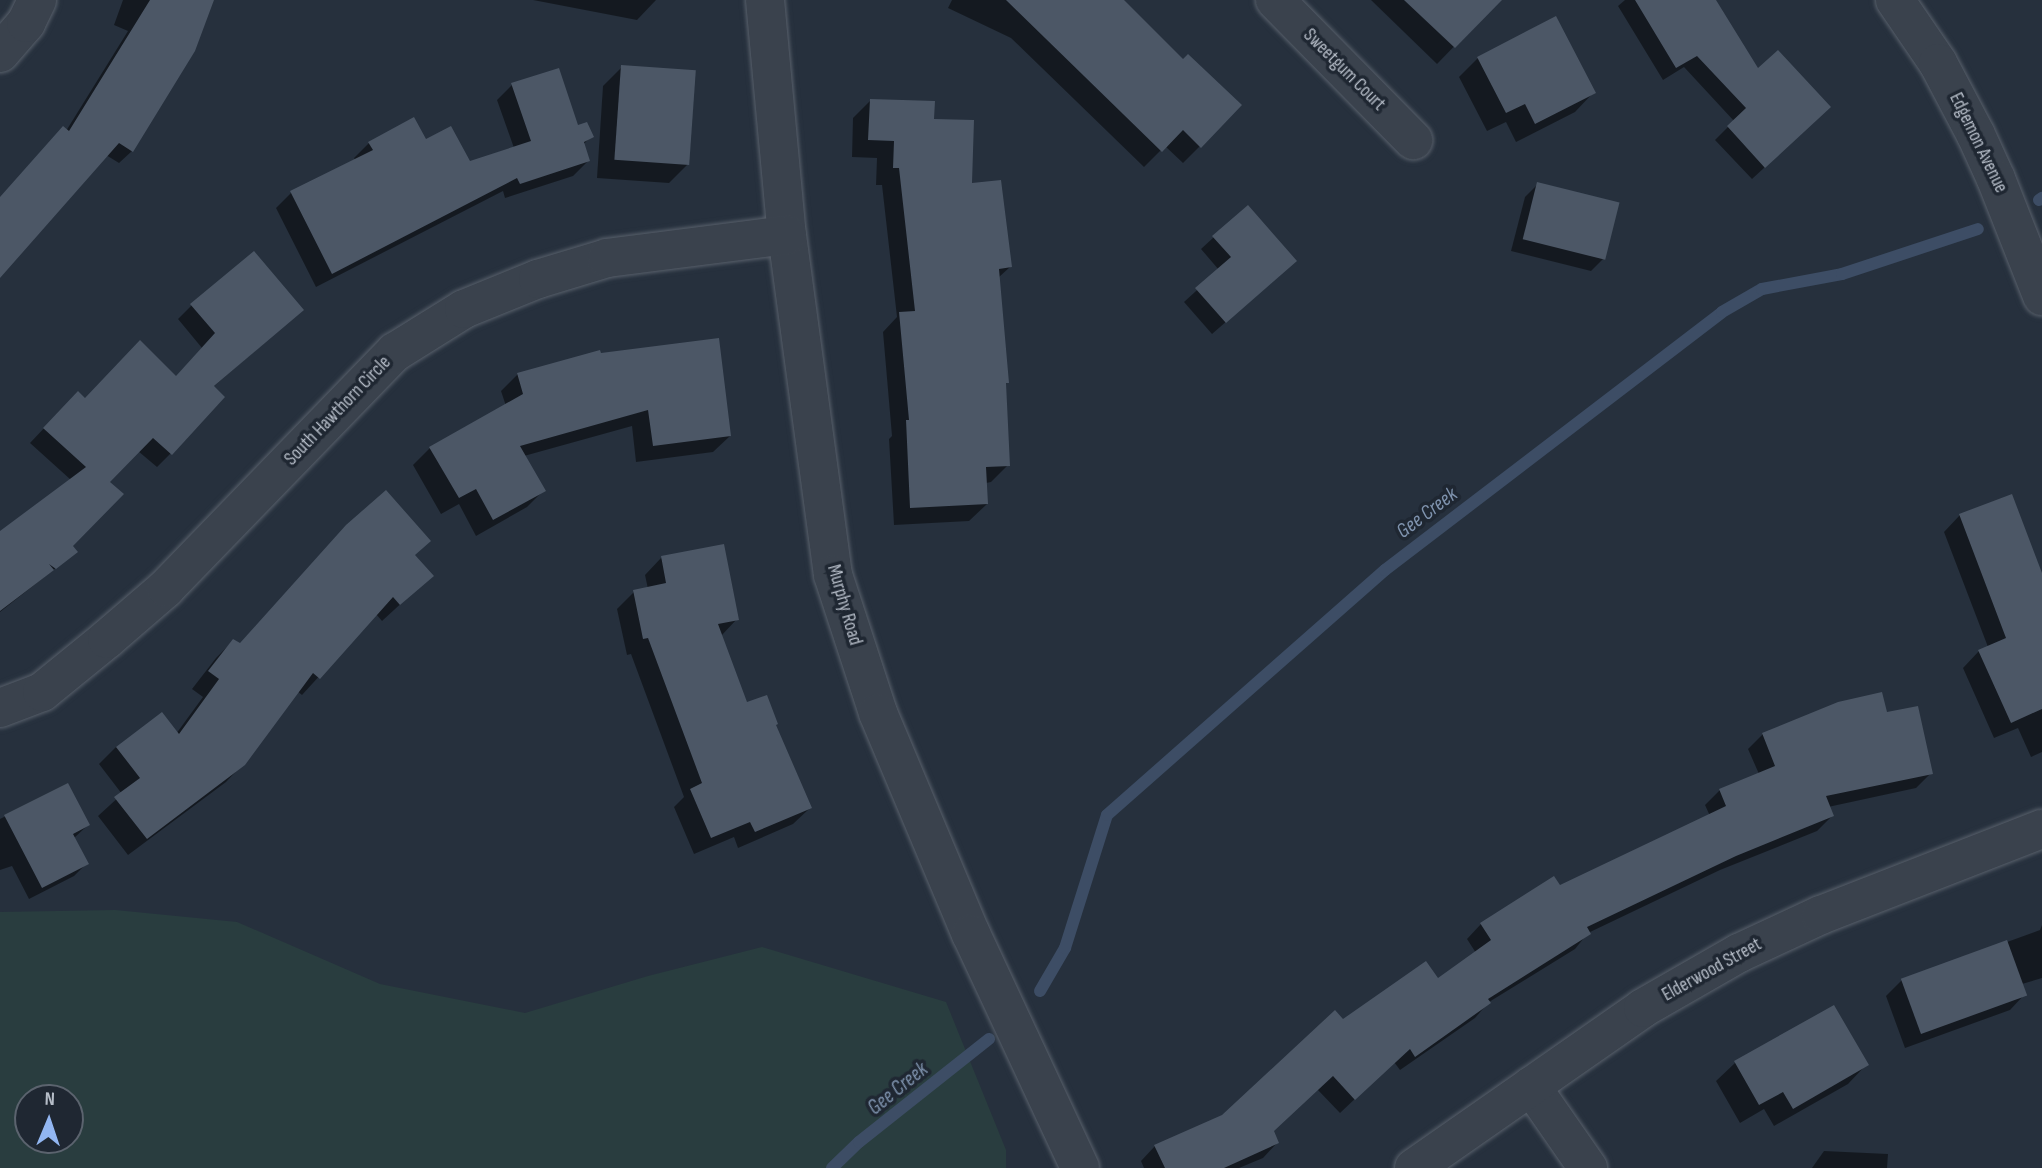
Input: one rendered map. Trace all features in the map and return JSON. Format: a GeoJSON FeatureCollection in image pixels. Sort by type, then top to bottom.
{"type":"FeatureCollection","features":[{"type":"Feature","properties":{"kind":"street"},"geometry":{"type":"LineString","coordinates":[[0,53],[26,23],[37,0]]}},
{"type":"Feature","properties":{"kind":"street","name":"Murphy Road"},"geometry":{"type":"LineString","coordinates":[[765,0],[787,235],[833,575],[883,726],[971,934],[1080,1168]]}},
{"type":"Feature","properties":{"kind":"street","name":"Sweetgum Court"},"geometry":{"type":"LineString","coordinates":[[1275,0],[1413,140]]}},
{"type":"Feature","properties":{"kind":"street","name":"Edgemon Avenue"},"geometry":{"type":"LineString","coordinates":[[1895,0],[1938,64],[1976,135],[1997,178],[2042,296]]}},
{"type":"Feature","properties":{"kind":"street","name":"South Hawthorn Circle"},"geometry":{"type":"LineString","coordinates":[[0,708],[42,692],[127,622],[166,588],[396,352],[464,309],[537,279],[607,258],[787,235]]}},
{"type":"Feature","properties":{"kind":"street","name":"Elderwood Street"},"geometry":{"type":"LineString","coordinates":[[1414,1168],[1643,1008],[1739,953],[1821,915],[2042,829]]}},
{"type":"Feature","properties":{"kind":"street"},"geometry":{"type":"LineString","coordinates":[[1531,1086],[1588,1168]]}},
{"type":"Feature","properties":{"kind":"green space"},"geometry":{"type":"Polygon","coordinates":[[[115,910],[237,922],[380,984],[525,1013],[648,976],[762,947],[946,1002],[1006,1150],[1006,1168],[0,1168],[0,912],[115,910]]]}},
{"type":"Feature","properties":{"kind":"building"},"geometry":{"type":"Polygon","coordinates":[[[150,0],[214,0],[195,51],[133,152],[119,143],[0,278],[0,197],[63,126],[69,131],[150,0]]]}},
{"type":"Feature","properties":{"kind":"building"},"geometry":{"type":"Polygon","coordinates":[[[1006,0],[1124,0],[1183,59],[1188,54],[1242,105],[1201,148],[1183,130],[1162,152],[1006,0]]]}},
{"type":"Feature","properties":{"kind":"building"},"geometry":{"type":"Polygon","coordinates":[[[1404,0],[1502,0],[1455,48],[1404,0]]]}},
{"type":"Feature","properties":{"kind":"building"},"geometry":{"type":"Polygon","coordinates":[[[1635,0],[1716,0],[1758,68],[1778,50],[1831,107],[1765,168],[1727,126],[1746,108],[1697,56],[1676,68],[1635,0]]]}},
{"type":"Feature","properties":{"kind":"building"},"geometry":{"type":"Polygon","coordinates":[[[1556,16],[1596,93],[1535,124],[1525,104],[1506,113],[1477,57],[1556,16]]]}},
{"type":"Feature","properties":{"kind":"building"},"geometry":{"type":"Polygon","coordinates":[[[621,65],[696,70],[689,165],[614,160],[621,65]]]}},
{"type":"Feature","properties":{"kind":"building"},"geometry":{"type":"Polygon","coordinates":[[[559,68],[578,125],[587,122],[594,137],[584,142],[590,161],[520,184],[517,178],[332,274],[290,191],[373,150],[368,142],[414,117],[426,139],[451,126],[470,161],[531,141],[511,83],[559,68]]]}},
{"type":"Feature","properties":{"kind":"building"},"geometry":{"type":"Polygon","coordinates":[[[870,99],[935,101],[934,119],[974,120],[972,183],[1001,180],[1012,267],[999,269],[1009,383],[1006,383],[1010,466],[986,467],[988,504],[910,508],[906,420],[909,420],[899,312],[915,311],[899,168],[893,168],[894,141],[868,140],[870,99]]]}},
{"type":"Feature","properties":{"kind":"building"},"geometry":{"type":"Polygon","coordinates":[[[1537,182],[1619,203],[1605,260],[1523,239],[1537,182]]]}},
{"type":"Feature","properties":{"kind":"building"},"geometry":{"type":"Polygon","coordinates":[[[1248,205],[1297,261],[1226,323],[1195,288],[1231,257],[1212,236],[1248,205]]]}},
{"type":"Feature","properties":{"kind":"building"},"geometry":{"type":"Polygon","coordinates":[[[254,251],[304,310],[214,386],[225,397],[172,455],[153,438],[110,482],[124,494],[73,546],[78,552],[56,569],[49,564],[54,570],[0,611],[0,531],[86,467],[43,428],[78,391],[85,398],[140,340],[176,376],[215,333],[190,304],[254,251]]]}},
{"type":"Feature","properties":{"kind":"building"},"geometry":{"type":"Polygon","coordinates":[[[719,338],[731,436],[653,446],[648,410],[520,446],[546,491],[493,520],[476,489],[459,498],[429,447],[523,394],[517,373],[600,350],[601,353],[719,338]]]}},
{"type":"Feature","properties":{"kind":"building"},"geometry":{"type":"Polygon","coordinates":[[[386,490],[431,541],[415,555],[434,576],[400,605],[393,597],[320,679],[313,673],[245,765],[147,839],[114,797],[140,778],[116,747],[162,712],[179,734],[219,679],[208,671],[233,639],[240,643],[346,525],[386,490]]]}},
{"type":"Feature","properties":{"kind":"building"},"geometry":{"type":"Polygon","coordinates":[[[2012,494],[2042,573],[2042,709],[2011,723],[1978,650],[2006,638],[1959,514],[2012,494]]]}},
{"type":"Feature","properties":{"kind":"building"},"geometry":{"type":"Polygon","coordinates":[[[724,544],[739,620],[718,624],[747,702],[767,695],[778,724],[776,725],[812,808],[755,832],[750,822],[711,838],[690,789],[702,783],[648,638],[643,639],[633,590],[666,583],[661,556],[724,544]]]}},
{"type":"Feature","properties":{"kind":"building"},"geometry":{"type":"Polygon","coordinates":[[[1882,692],[1887,712],[1918,706],[1933,774],[1826,796],[1834,816],[1736,856],[1587,927],[1591,934],[1488,999],[1491,1003],[1415,1057],[1410,1049],[1355,1100],[1333,1076],[1274,1131],[1279,1143],[1224,1168],[1165,1168],[1154,1145],[1222,1115],[1335,1010],[1343,1019],[1426,961],[1438,978],[1491,940],[1480,923],[1554,876],[1560,885],[1726,806],[1719,789],[1775,766],[1762,733],[1838,702],[1882,692]]]}},
{"type":"Feature","properties":{"kind":"building"},"geometry":{"type":"Polygon","coordinates":[[[68,783],[90,825],[73,834],[89,864],[42,888],[4,815],[68,783]]]}},
{"type":"Feature","properties":{"kind":"building"},"geometry":{"type":"Polygon","coordinates":[[[2007,940],[2027,995],[1921,1034],[1901,979],[2007,940]]]}},
{"type":"Feature","properties":{"kind":"building"},"geometry":{"type":"Polygon","coordinates":[[[1834,1005],[1869,1065],[1793,1109],[1783,1092],[1759,1105],[1734,1061],[1834,1005]]]}},
{"type":"Feature","properties":{"kind":"waterway","name":"Gee Creek"},"geometry":{"type":"LineString","coordinates":[[1040,991],[1065,948],[1107,815],[1385,570],[1722,312],[1762,289],[1842,274],[1978,229]]}},
{"type":"Feature","properties":{"kind":"waterway","name":"Gee Creek"},"geometry":{"type":"LineString","coordinates":[[832,1168],[859,1142],[989,1039]]}}]}
